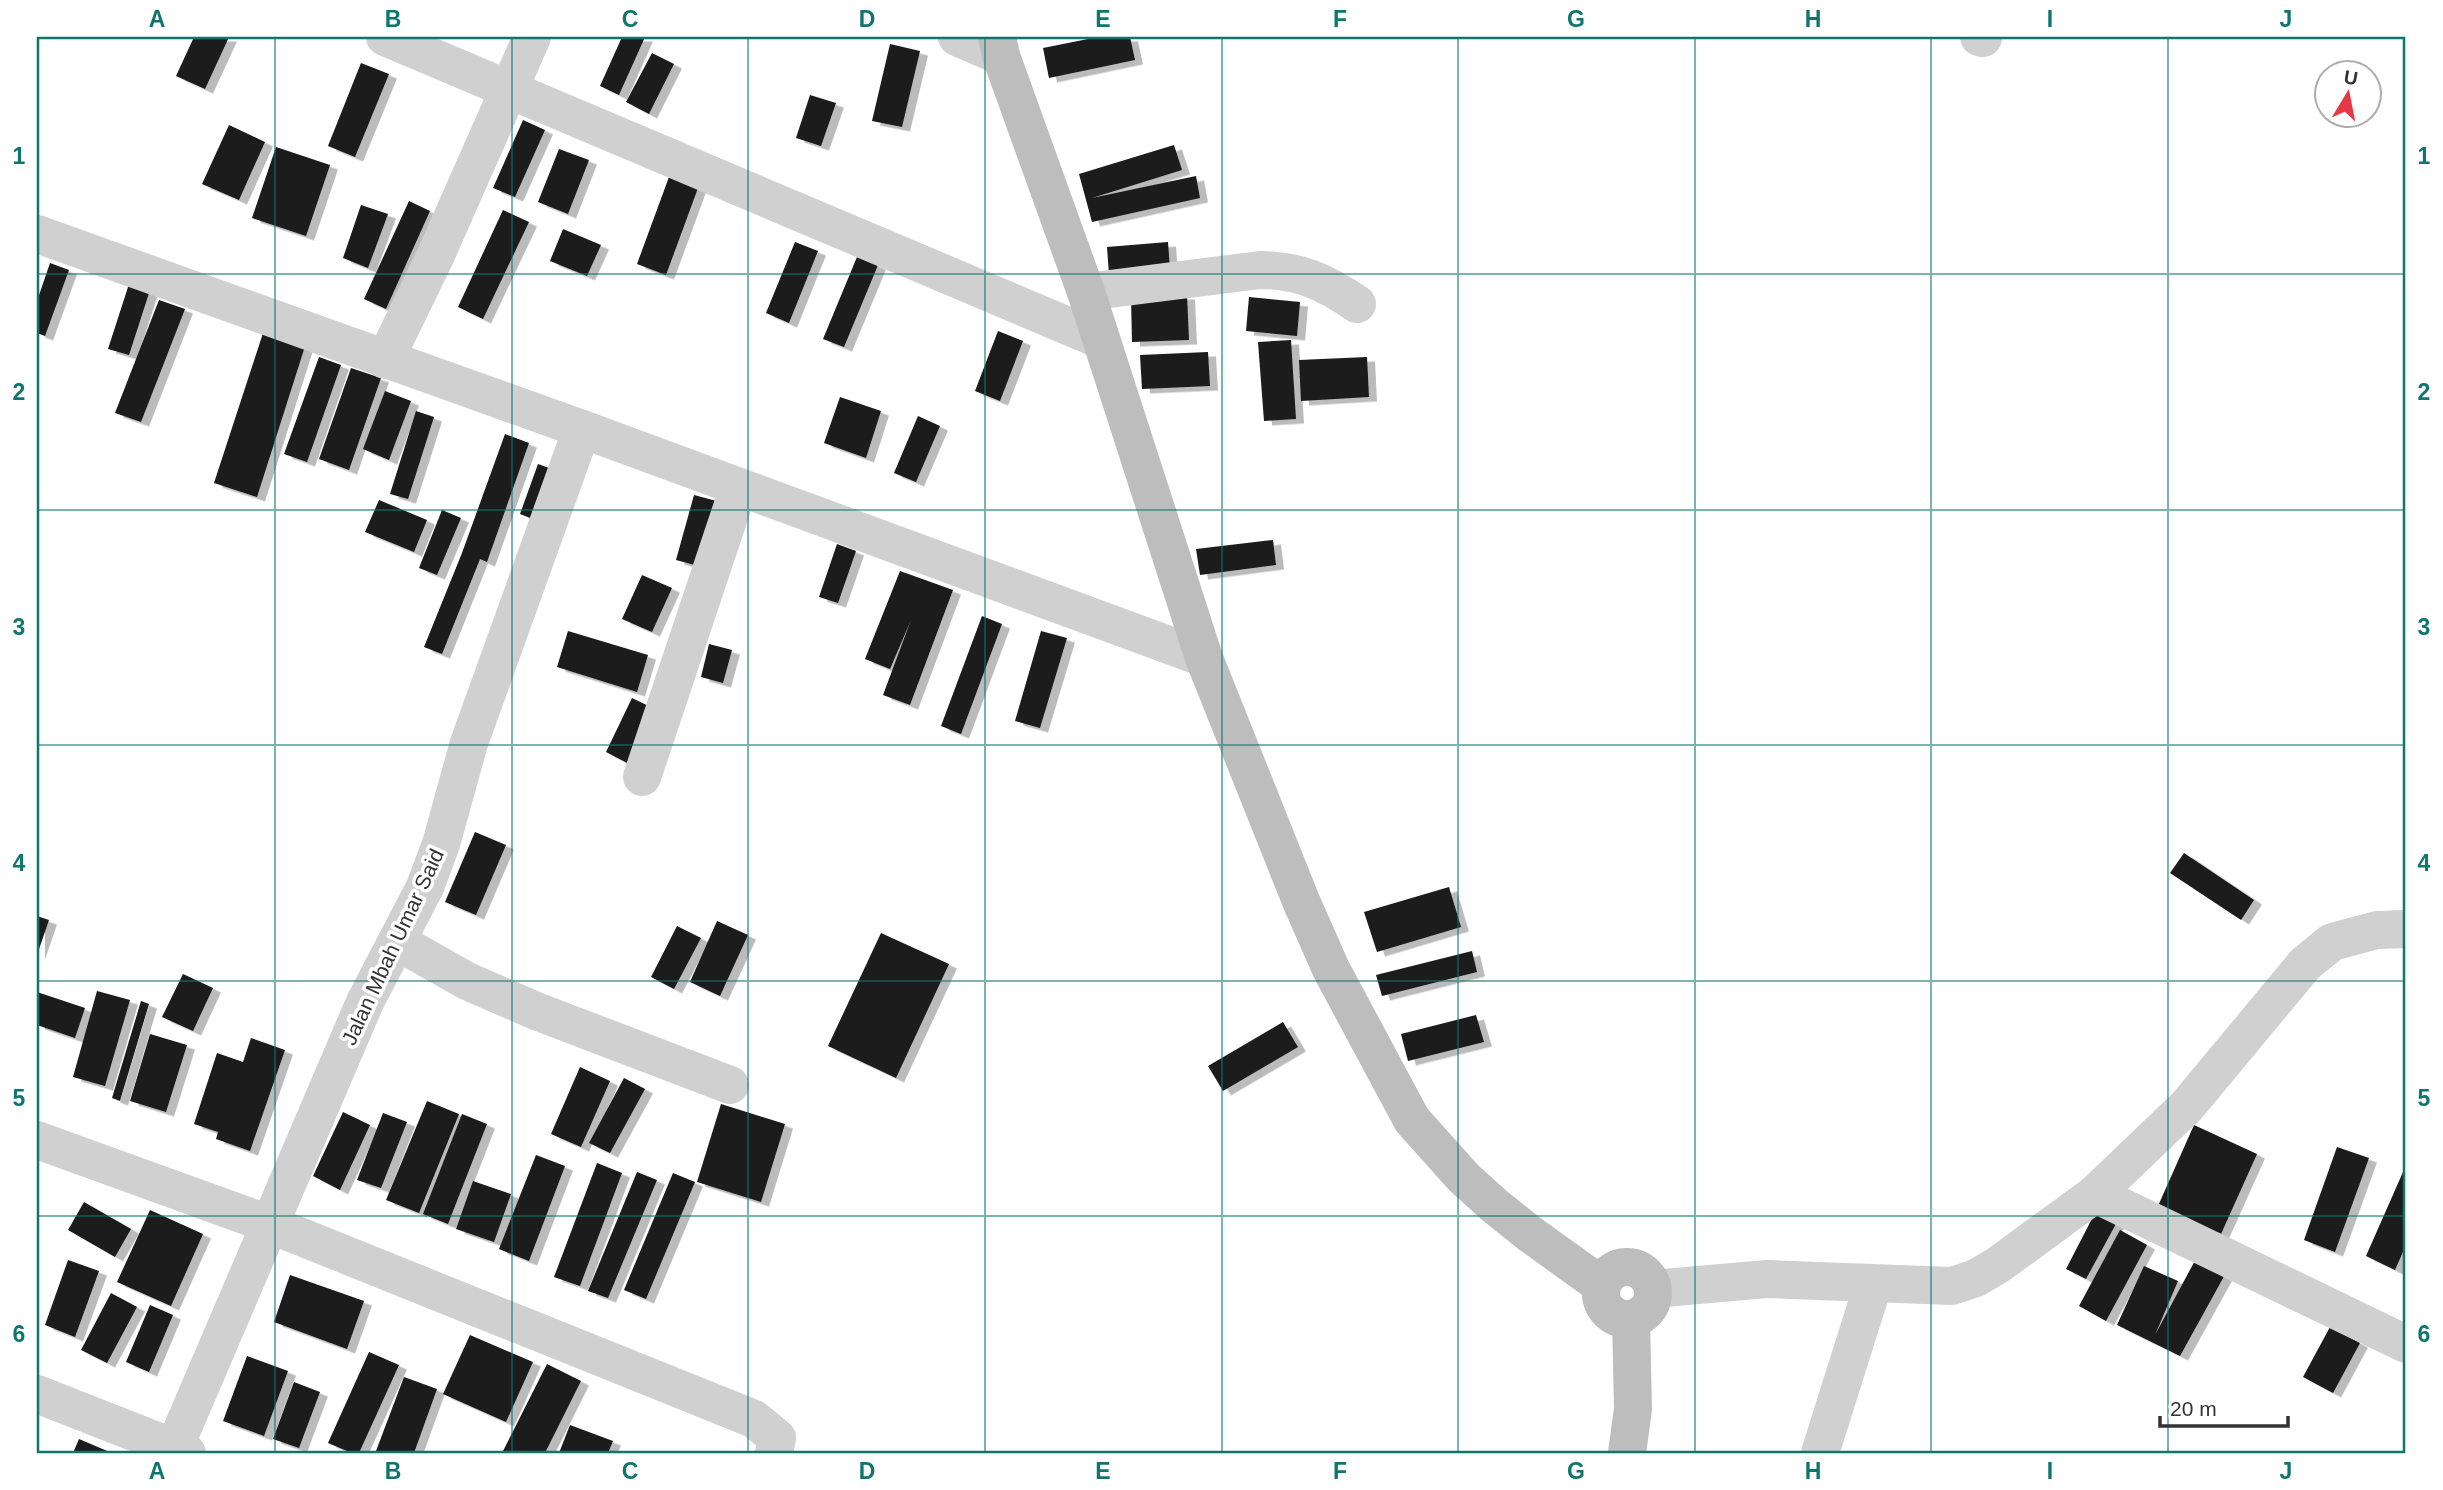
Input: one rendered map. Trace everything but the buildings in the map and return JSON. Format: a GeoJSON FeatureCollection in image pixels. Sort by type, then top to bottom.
{"type":"FeatureCollection","features":[{"type":"Feature","properties":{"kind":"main road"},"geometry":{"type":"LineString","coordinates":[[999,47],[1086,292],[1204,658],[1331,969],[1412,1120],[1464,1178],[1495,1206],[1601,1285]]}},
{"type":"Feature","properties":{"kind":"main road"},"geometry":{"type":"LineString","coordinates":[[1629,1267],[1645,1274],[1653,1289],[1651,1305],[1639,1317],[1616,1318],[1604,1307],[1601,1285],[1612,1271],[1629,1267]]}},
{"type":"Feature","properties":{"kind":"main road"},"geometry":{"type":"LineString","coordinates":[[1627,1453],[1633,1409],[1631,1319]]}},
{"type":"Feature","properties":{"kind":"street"},"geometry":{"type":"LineString","coordinates":[[385,37],[1101,340]]}},
{"type":"Feature","properties":{"kind":"street"},"geometry":{"type":"LineString","coordinates":[[385,360],[435,257],[532,37]]}},
{"type":"Feature","properties":{"kind":"street"},"geometry":{"type":"LineString","coordinates":[[957,37],[999,47]]}},
{"type":"Feature","properties":{"kind":"street"},"geometry":{"type":"LineString","coordinates":[[37,234],[582,429],[1204,658]]}},
{"type":"Feature","properties":{"kind":"street"},"geometry":{"type":"LineString","coordinates":[[1086,292],[1260,270],[1284,270],[1310,277],[1357,304]]}},
{"type":"Feature","properties":{"kind":"street","name":"Jalan Mbah Umar Said"},"geometry":{"type":"LineString","coordinates":[[178,1451],[269,1224],[365,1002],[425,887],[441,844],[469,743],[582,429]]}},
{"type":"Feature","properties":{"kind":"street"},"geometry":{"type":"LineString","coordinates":[[642,777],[739,487]]}},
{"type":"Feature","properties":{"kind":"street"},"geometry":{"type":"LineString","coordinates":[[1653,1289],[1767,1279],[1952,1286],[1976,1278],[2095,1194],[2187,1105],[2305,964],[2332,942],[2377,930],[2406,929]]}},
{"type":"Feature","properties":{"kind":"street"},"geometry":{"type":"LineString","coordinates":[[398,942],[467,981],[536,1011],[730,1085]]}},
{"type":"Feature","properties":{"kind":"street"},"geometry":{"type":"LineString","coordinates":[[37,1140],[269,1224],[754,1419],[777,1438],[774,1453]]}},
{"type":"Feature","properties":{"kind":"street"},"geometry":{"type":"LineString","coordinates":[[2095,1194],[2406,1344]]}},
{"type":"Feature","properties":{"kind":"street"},"geometry":{"type":"LineString","coordinates":[[1820,1453],[1873,1285]]}},
{"type":"Feature","properties":{"kind":"street"},"geometry":{"type":"LineString","coordinates":[[37,1394],[178,1451]]}}]}
